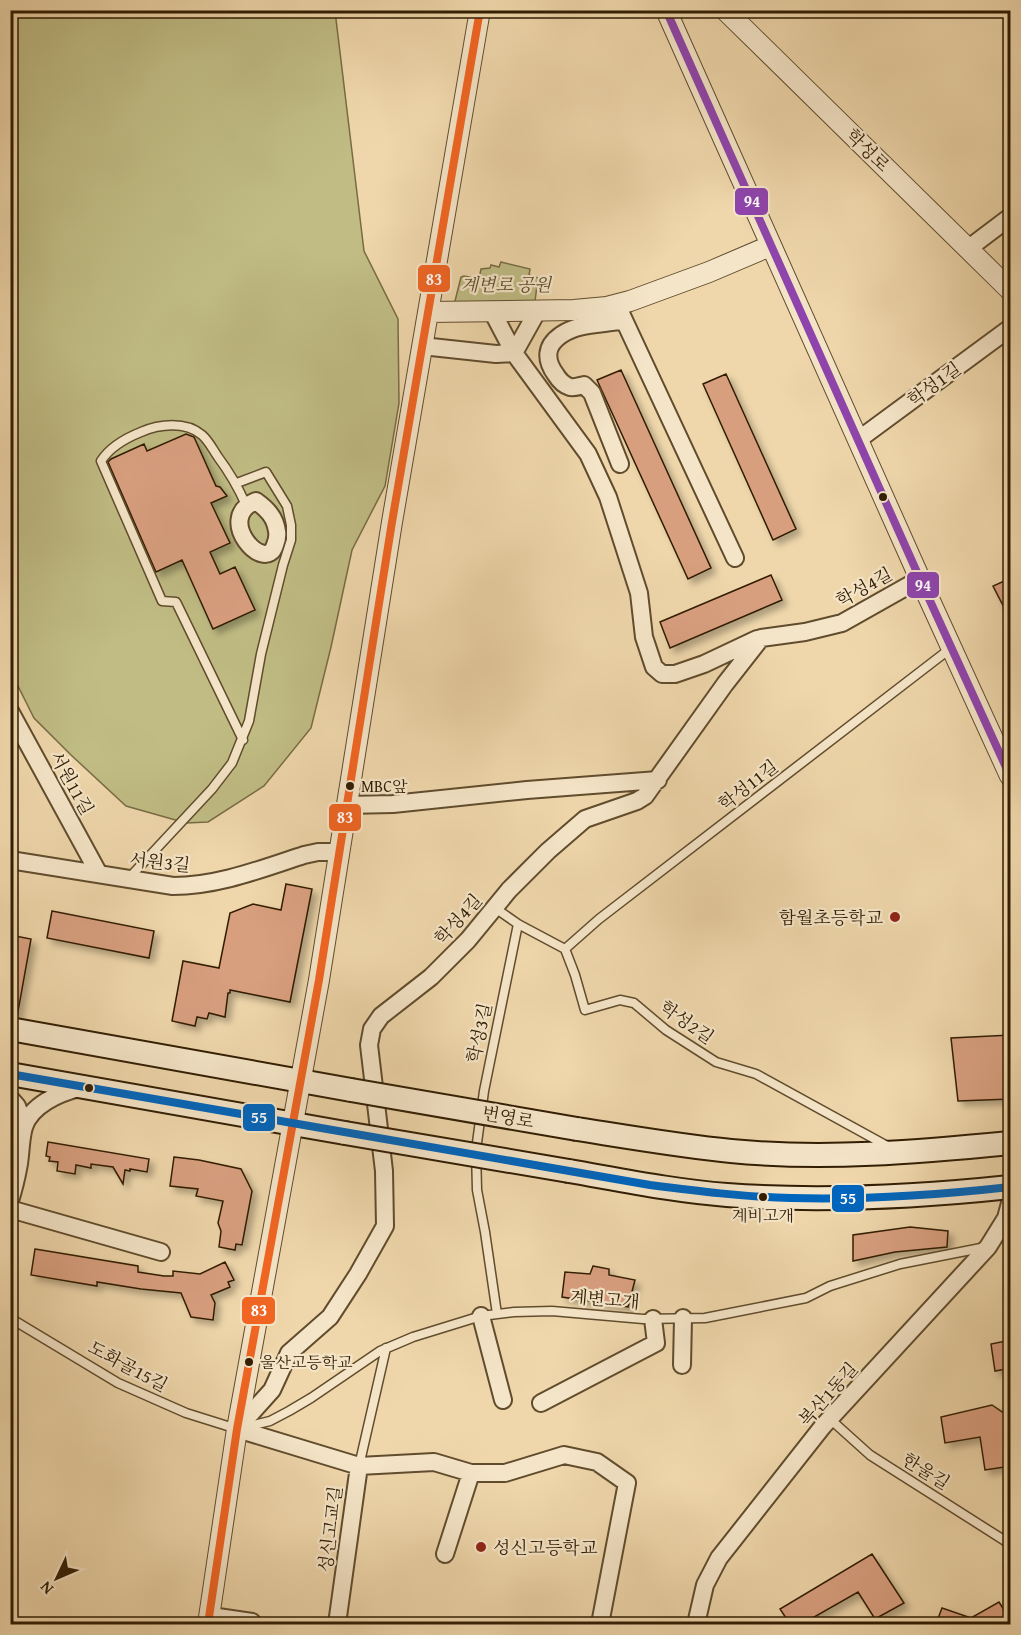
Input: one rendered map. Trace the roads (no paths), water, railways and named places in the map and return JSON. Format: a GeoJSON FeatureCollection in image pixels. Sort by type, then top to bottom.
{"type":"FeatureCollection","features":[{"type":"Feature","properties":{"kind":"main road","name":"번영로"},"geometry":{"type":"LineString","coordinates":[[10,1029],[577,1129],[733,1151],[795,1154],[898,1152],[1011,1143]]}},
{"type":"Feature","properties":{"kind":"main road"},"geometry":{"type":"LineString","coordinates":[[10,1074],[650,1185],[726,1195],[791,1198],[932,1195],[1011,1187]]}},
{"type":"Feature","properties":{"kind":"street"},"geometry":{"type":"LineString","coordinates":[[252,1622],[210,1620],[237,1429],[319,980],[422,346],[480,10]]}},
{"type":"Feature","properties":{"kind":"street"},"geometry":{"type":"LineString","coordinates":[[666,10],[951,648],[1010,773]]}},
{"type":"Feature","properties":{"kind":"street","name":"학성로"},"geometry":{"type":"LineString","coordinates":[[725,10],[1011,290]]}},
{"type":"Feature","properties":{"kind":"street"},"geometry":{"type":"LineString","coordinates":[[969,248],[1011,217]]}},
{"type":"Feature","properties":{"kind":"street"},"geometry":{"type":"LineString","coordinates":[[620,464],[592,393],[584,385],[572,387],[561,381],[550,367],[549,346],[570,330],[591,324],[608,324],[620,312],[770,246]]}},
{"type":"Feature","properties":{"kind":"street"},"geometry":{"type":"LineString","coordinates":[[428,312],[538,310],[620,312]]}},
{"type":"Feature","properties":{"kind":"street"},"geometry":{"type":"LineString","coordinates":[[514,353],[538,310]]}},
{"type":"Feature","properties":{"kind":"street"},"geometry":{"type":"LineString","coordinates":[[492,311],[514,353],[588,454],[608,497],[639,593],[644,637],[654,667],[662,674],[675,674],[704,664],[761,638]]}},
{"type":"Feature","properties":{"kind":"street"},"geometry":{"type":"LineString","coordinates":[[620,312],[735,558]]}},
{"type":"Feature","properties":{"kind":"street","name":"학성1길"},"geometry":{"type":"LineString","coordinates":[[858,440],[1011,328]]}},
{"type":"Feature","properties":{"kind":"street"},"geometry":{"type":"LineString","coordinates":[[422,346],[496,354],[514,353]]}},
{"type":"Feature","properties":{"kind":"street","name":"학성4길"},"geometry":{"type":"LineString","coordinates":[[237,1429],[272,1390],[289,1353],[330,1317],[385,1226],[384,1171],[369,1046],[372,1029],[381,1016],[431,977],[468,940],[509,890],[548,851],[585,819],[637,801],[645,796],[761,638],[805,632],[842,623],[920,579]]}},
{"type":"Feature","properties":{"kind":"street","name":"서원11길"},"geometry":{"type":"LineString","coordinates":[[10,711],[18,738],[99,873]]}},
{"type":"Feature","properties":{"kind":"street"},"geometry":{"type":"LineString","coordinates":[[346,805],[404,803],[527,790],[658,780]]}},
{"type":"Feature","properties":{"kind":"street","name":"서원3길"},"geometry":{"type":"LineString","coordinates":[[10,860],[173,886],[194,886],[217,882],[304,855],[339,852]]}},
{"type":"Feature","properties":{"kind":"street"},"geometry":{"type":"LineString","coordinates":[[24,1125],[35,1111],[48,1101],[63,1092],[82,1087]]}},
{"type":"Feature","properties":{"kind":"street"},"geometry":{"type":"LineString","coordinates":[[10,1098],[24,1125],[18,1171],[10,1202]]}},
{"type":"Feature","properties":{"kind":"street","name":"복산1동길"},"geometry":{"type":"LineString","coordinates":[[696,1624],[705,1585],[719,1558],[830,1419],[988,1247],[1006,1218],[1011,1203]]}},
{"type":"Feature","properties":{"kind":"street"},"geometry":{"type":"LineString","coordinates":[[10,1209],[161,1252]]}},
{"type":"Feature","properties":{"kind":"street"},"geometry":{"type":"LineString","coordinates":[[489,1315],[503,1400]]}},
{"type":"Feature","properties":{"kind":"street"},"geometry":{"type":"LineString","coordinates":[[682,1365],[683,1318]]}},
{"type":"Feature","properties":{"kind":"street"},"geometry":{"type":"LineString","coordinates":[[541,1403],[656,1343],[653,1319]]}},
{"type":"Feature","properties":{"kind":"street"},"geometry":{"type":"LineString","coordinates":[[237,1429],[359,1466]]}},
{"type":"Feature","properties":{"kind":"street","name":"성신고교길"},"geometry":{"type":"LineString","coordinates":[[337,1624],[359,1466],[434,1462],[471,1473],[505,1473],[564,1455],[597,1462],[627,1483],[600,1624]]}},
{"type":"Feature","properties":{"kind":"street"},"geometry":{"type":"LineString","coordinates":[[445,1554],[471,1473]]}},
{"type":"Feature","properties":{"kind":"lane"},"geometry":{"type":"LineString","coordinates":[[243,740],[176,602],[162,601],[100,461],[106,453],[129,437],[148,429],[168,425],[188,427],[202,435],[237,483],[246,505]]}},
{"type":"Feature","properties":{"kind":"lane"},"geometry":{"type":"LineString","coordinates":[[128,879],[212,789],[232,763],[249,721],[261,654],[291,540],[291,525],[287,506],[266,472],[237,483]]}},
{"type":"Feature","properties":{"kind":"lane","name":"학성11길"},"geometry":{"type":"LineString","coordinates":[[565,948],[599,919],[951,648]]}},
{"type":"Feature","properties":{"kind":"lane"},"geometry":{"type":"LineString","coordinates":[[495,908],[518,924],[565,948]]}},
{"type":"Feature","properties":{"kind":"lane","name":"학성3길"},"geometry":{"type":"LineString","coordinates":[[489,1315],[485,1232],[477,1190],[476,1150],[484,1090],[518,924]]}},
{"type":"Feature","properties":{"kind":"lane","name":"학성2길"},"geometry":{"type":"LineString","coordinates":[[565,948],[585,1010],[620,1000],[634,1003],[666,1030],[716,1062],[756,1074],[898,1152]]}},
{"type":"Feature","properties":{"kind":"lane","name":"계변고개"},"geometry":{"type":"LineString","coordinates":[[237,1429],[270,1421],[280,1416],[312,1398],[347,1372],[386,1348],[413,1337],[489,1315],[552,1311],[653,1319],[705,1318],[806,1298],[830,1286],[900,1264],[988,1247]]}},
{"type":"Feature","properties":{"kind":"lane","name":"도화골15길"},"geometry":{"type":"LineString","coordinates":[[10,1318],[118,1383],[186,1413],[237,1429]]}},
{"type":"Feature","properties":{"kind":"lane"},"geometry":{"type":"LineString","coordinates":[[359,1466],[386,1348]]}},
{"type":"Feature","properties":{"kind":"lane","name":"한울길"},"geometry":{"type":"LineString","coordinates":[[830,1419],[870,1455],[1011,1544]]}},
{"type":"Feature","properties":{"kind":"place","name":"MBC앞"},"geometry":{"type":"Point","coordinates":[350,786]}},
{"type":"Feature","properties":{"kind":"place","name":"함월초등학교"},"geometry":{"type":"Point","coordinates":[895,917]}},
{"type":"Feature","properties":{"kind":"place","name":"계비고개"},"geometry":{"type":"Point","coordinates":[763,1197]}},
{"type":"Feature","properties":{"kind":"place","name":"울산고등학교"},"geometry":{"type":"Point","coordinates":[249,1362]}},
{"type":"Feature","properties":{"kind":"place","name":"성신고등학교"},"geometry":{"type":"Point","coordinates":[481,1547]}},
{"type":"Feature","properties":{"kind":"park label","name":"계변로 공원"},"geometry":{"type":"Point","coordinates":[506,284]}}]}
